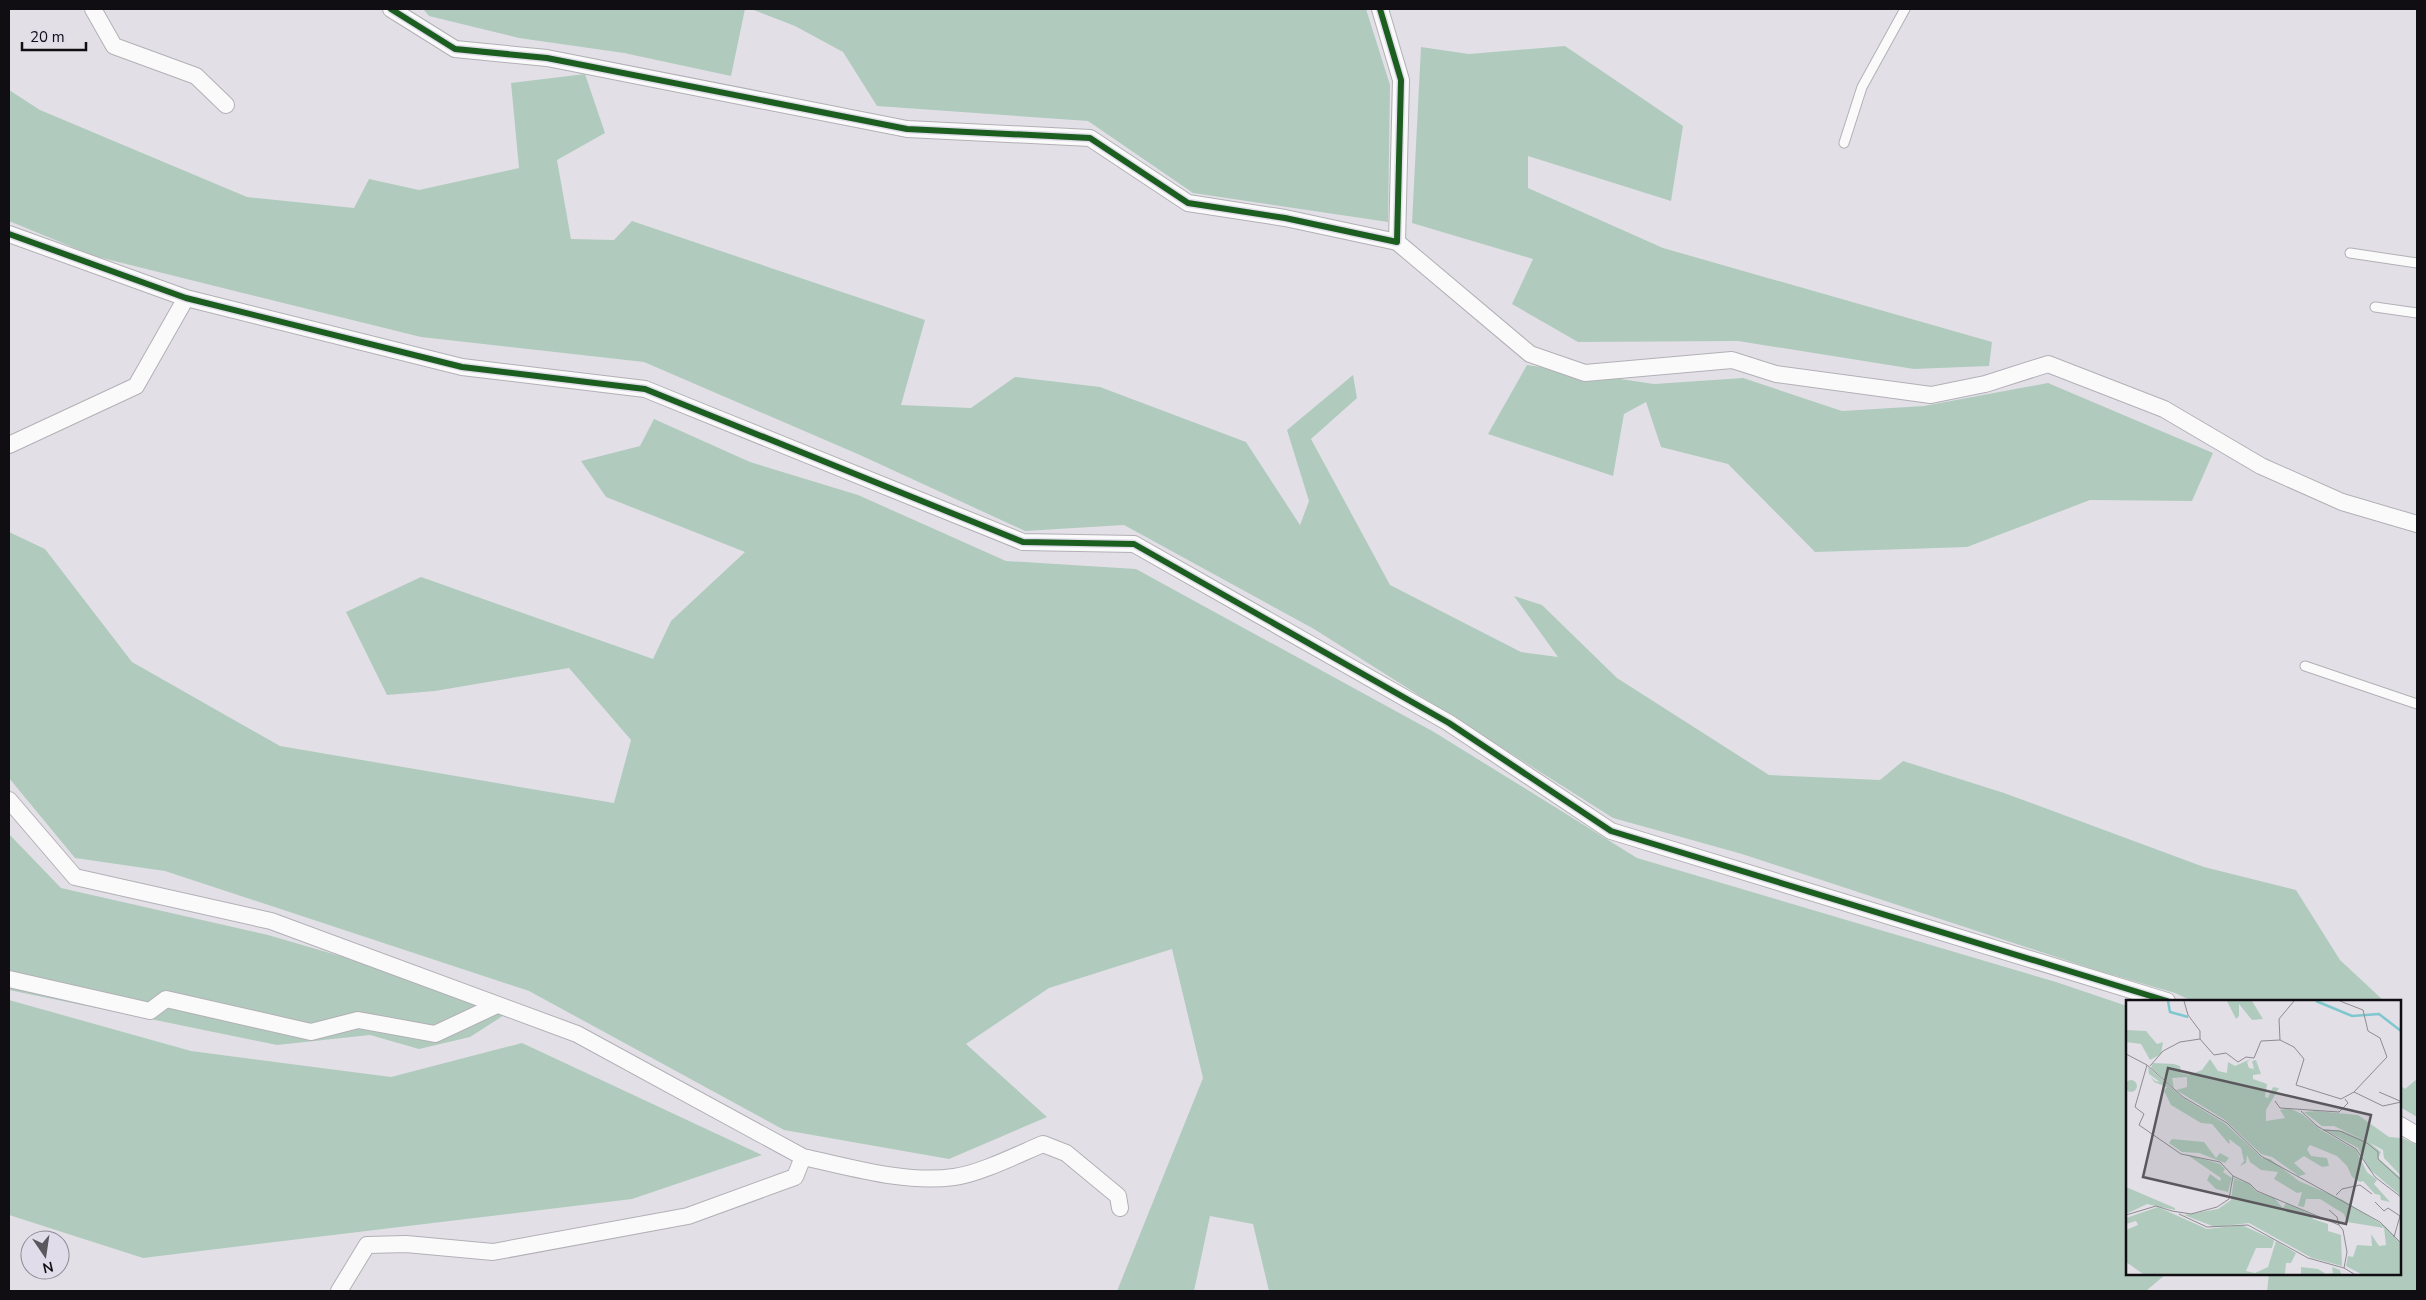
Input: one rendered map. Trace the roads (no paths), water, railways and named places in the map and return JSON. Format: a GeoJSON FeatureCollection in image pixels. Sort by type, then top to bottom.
{"type":"FeatureCollection","features":[{"type":"Feature","properties":{"kind":"street"},"geometry":{"type":"LineString","coordinates":[[93,9],[114,46],[196,76],[226,104]]}},
{"type":"Feature","properties":{"kind":"street"},"geometry":{"type":"LineString","coordinates":[[391,9],[455,49],[547,58],[907,129],[1090,138],[1188,203],[1285,218],[1396,242],[1530,354],[1585,373],[1732,360],[1776,374],[1931,395],[1985,384],[2048,364],[2164,409],[2261,466],[2342,502],[2417,524]]}},
{"type":"Feature","properties":{"kind":"street"},"geometry":{"type":"LineString","coordinates":[[1380,9],[1401,80],[1396,242]]}},
{"type":"Feature","properties":{"kind":"street"},"geometry":{"type":"LineString","coordinates":[[9,234],[186,298],[462,367],[645,389],[1023,542],[1134,544],[1449,723],[1611,831],[2164,1000]]}},
{"type":"Feature","properties":{"kind":"street"},"geometry":{"type":"LineString","coordinates":[[9,446],[136,386],[186,298]]}},
{"type":"Feature","properties":{"kind":"street"},"geometry":{"type":"LineString","coordinates":[[9,800],[75,877],[272,921],[577,1034],[803,1157],[898,1177],[954,1177],[1005,1161],[1043,1144],[1066,1153],[1118,1196],[1120,1208]]}},
{"type":"Feature","properties":{"kind":"street"},"geometry":{"type":"LineString","coordinates":[[9,979],[150,1010],[166,999],[311,1032],[358,1020],[435,1034],[497,1005]]}},
{"type":"Feature","properties":{"kind":"street"},"geometry":{"type":"LineString","coordinates":[[2401,1126],[2417,1135]]}},
{"type":"Feature","properties":{"kind":"street"},"geometry":{"type":"LineString","coordinates":[[338,1291],[367,1245],[406,1244],[493,1252],[688,1216],[795,1177],[803,1157]]}},
{"type":"Feature","properties":{"kind":"lane"},"geometry":{"type":"LineString","coordinates":[[1844,143],[1862,88],[1905,9]]}},
{"type":"Feature","properties":{"kind":"lane"},"geometry":{"type":"LineString","coordinates":[[2350,253],[2417,263]]}},
{"type":"Feature","properties":{"kind":"lane"},"geometry":{"type":"LineString","coordinates":[[2375,307],[2417,313]]}},
{"type":"Feature","properties":{"kind":"lane"},"geometry":{"type":"LineString","coordinates":[[2305,666],[2417,704]]}}]}
